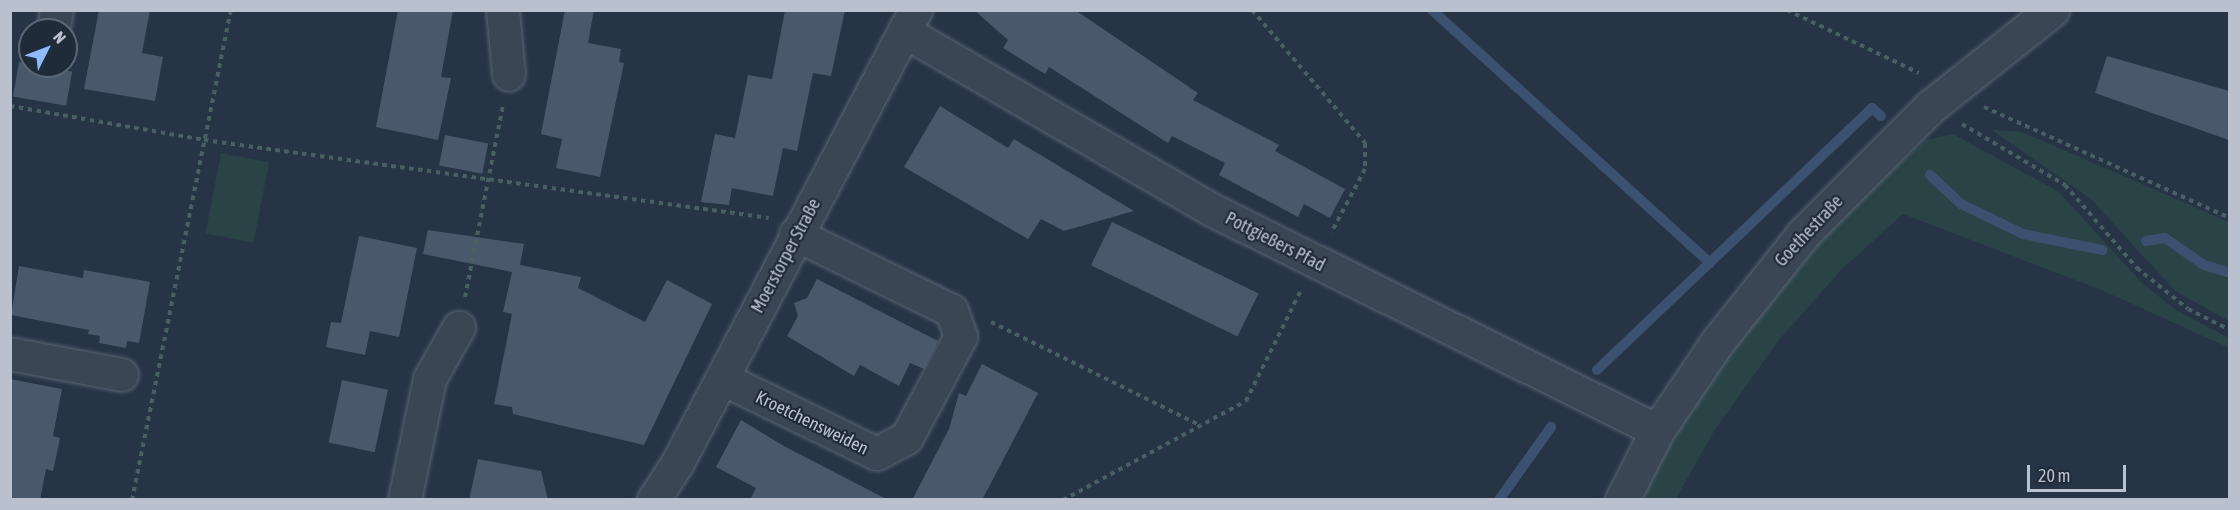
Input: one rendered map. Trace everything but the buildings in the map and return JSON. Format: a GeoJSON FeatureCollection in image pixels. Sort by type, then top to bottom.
{"type":"FeatureCollection","features":[{"type":"Feature","properties":{"kind":"street"},"geometry":{"type":"LineString","coordinates":[[503,10],[509,75]]}},
{"type":"Feature","properties":{"kind":"street","name":"Goethestraße"},"geometry":{"type":"LineString","coordinates":[[1622,500],[1657,431],[1757,288],[1941,98],[2052,10]]}},
{"type":"Feature","properties":{"kind":"street","name":"Pottgießers Pfad"},"geometry":{"type":"LineString","coordinates":[[911,21],[1214,211],[1657,431]]}},
{"type":"Feature","properties":{"kind":"street","name":"Moerstorper Straße"},"geometry":{"type":"LineString","coordinates":[[654,500],[723,379],[799,229],[911,21]]}},
{"type":"Feature","properties":{"kind":"street"},"geometry":{"type":"LineString","coordinates":[[799,229],[952,311]]}},
{"type":"Feature","properties":{"kind":"street","name":"Kroetchensweiden"},"geometry":{"type":"LineString","coordinates":[[723,379],[863,451],[887,452],[907,438],[961,337],[952,311]]}},
{"type":"Feature","properties":{"kind":"street"},"geometry":{"type":"LineString","coordinates":[[405,500],[430,379],[459,328]]}},
{"type":"Feature","properties":{"kind":"street"},"geometry":{"type":"LineString","coordinates":[[10,354],[122,375]]}},
{"type":"Feature","properties":{"kind":"path"},"geometry":{"type":"LineString","coordinates":[[132,500],[231,10]]}},
{"type":"Feature","properties":{"kind":"path"},"geometry":{"type":"LineString","coordinates":[[1063,500],[1246,401],[1315,262],[1365,169],[1365,144],[1252,10]]}},
{"type":"Feature","properties":{"kind":"path"},"geometry":{"type":"LineString","coordinates":[[1787,10],[1941,98],[2065,186],[2137,268],[2188,309],[2229,330]]}},
{"type":"Feature","properties":{"kind":"path"},"geometry":{"type":"LineString","coordinates":[[459,328],[509,75]]}},
{"type":"Feature","properties":{"kind":"path"},"geometry":{"type":"LineString","coordinates":[[1941,98],[2017,125],[2229,218]]}},
{"type":"Feature","properties":{"kind":"path"},"geometry":{"type":"LineString","coordinates":[[10,106],[204,140],[799,229]]}},
{"type":"Feature","properties":{"kind":"path"},"geometry":{"type":"LineString","coordinates":[[952,311],[968,311],[1200,425]]}},
{"type":"Feature","properties":{"kind":"green space"},"geometry":{"type":"Polygon","coordinates":[[[1992,130],[2022,132],[2229,222],[2229,321],[2175,291],[2091,199],[1992,130]]]}},
{"type":"Feature","properties":{"kind":"green space"},"geometry":{"type":"Polygon","coordinates":[[[1953,134],[2059,192],[2142,283],[2176,310],[2229,338],[2229,348],[2104,291],[1903,214],[1842,269],[1778,341],[1714,431],[1676,499],[1639,500],[1671,437],[1732,345],[1813,249],[1850,208],[1926,140],[1953,134]]]}},
{"type":"Feature","properties":{"kind":"green space"},"geometry":{"type":"Polygon","coordinates":[[[221,153],[269,162],[253,243],[205,233],[221,153]]]}},
{"type":"Feature","properties":{"kind":"waterway"},"geometry":{"type":"LineString","coordinates":[[1432,10],[1710,263]]}},
{"type":"Feature","properties":{"kind":"waterway"},"geometry":{"type":"LineString","coordinates":[[1597,370],[1872,108],[1881,116]]}},
{"type":"Feature","properties":{"kind":"waterway"},"geometry":{"type":"LineString","coordinates":[[1930,175],[1961,204],[2023,234],[2102,250]]}},
{"type":"Feature","properties":{"kind":"waterway"},"geometry":{"type":"LineString","coordinates":[[2146,241],[2165,238],[2204,265],[2230,273]]}},
{"type":"Feature","properties":{"kind":"waterway"},"geometry":{"type":"LineString","coordinates":[[1499,500],[1551,427]]}}]}
